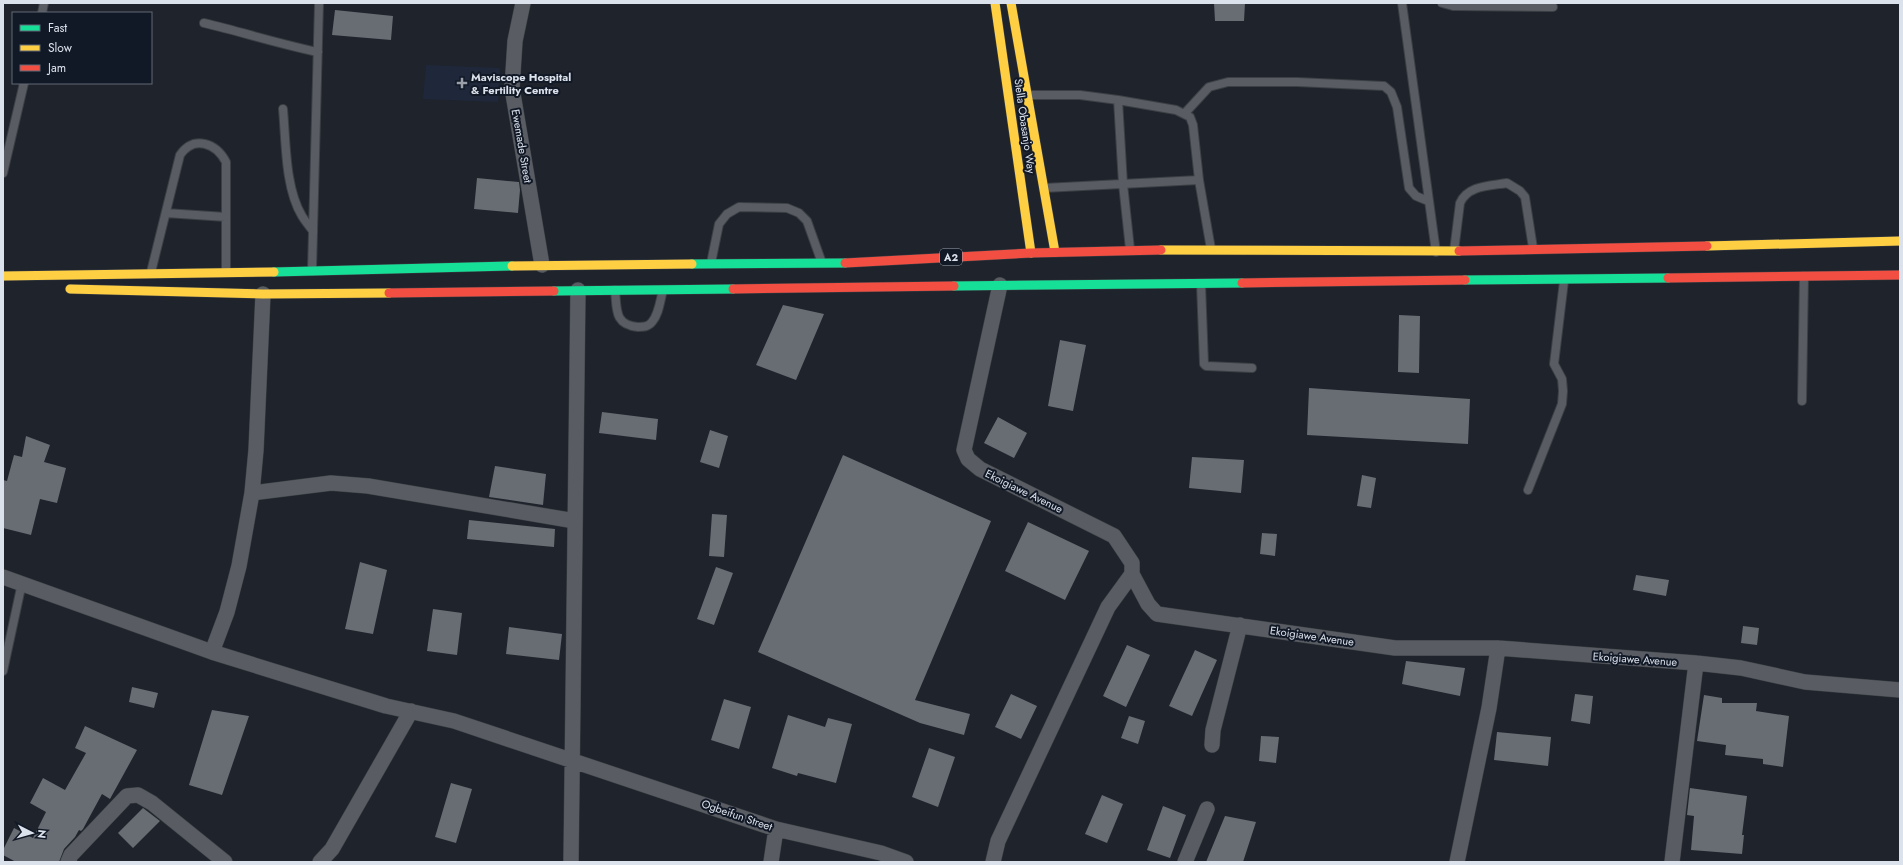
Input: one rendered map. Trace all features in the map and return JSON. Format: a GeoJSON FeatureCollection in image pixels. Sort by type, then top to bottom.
{"type":"FeatureCollection","features":[{"type":"Feature","properties":{"kind":"main road","name":"Stella Obasanjo Way"},"geometry":{"type":"LineString","coordinates":[[995,3],[1031,253]]}},
{"type":"Feature","properties":{"kind":"main road"},"geometry":{"type":"LineString","coordinates":[[1011,3],[1026,95],[1055,252]]}},
{"type":"Feature","properties":{"kind":"main road","name":"A2"},"geometry":{"type":"LineString","coordinates":[[3,276],[312,272],[542,265],[823,264],[1031,253],[1130,250],[1454,252],[1900,241]]}},
{"type":"Feature","properties":{"kind":"main road"},"geometry":{"type":"LineString","coordinates":[[58,289],[263,294],[1900,275]]}},
{"type":"Feature","properties":{"kind":"street","name":"Ewemade Street"},"geometry":{"type":"LineString","coordinates":[[523,3],[515,41],[512,88],[542,265]]}},
{"type":"Feature","properties":{"kind":"street","name":"Ekoigiawe Avenue"},"geometry":{"type":"LineString","coordinates":[[1000,285],[964,450],[968,459],[980,469],[1114,536],[1132,563],[1132,574],[1148,604],[1157,614],[1395,648],[1498,648],[1696,663],[1741,668],[1805,682],[1900,690]]}},
{"type":"Feature","properties":{"kind":"street"},"geometry":{"type":"LineString","coordinates":[[571,862],[578,290]]}},
{"type":"Feature","properties":{"kind":"street"},"geometry":{"type":"LineString","coordinates":[[212,652],[227,612],[239,566],[252,493],[256,450],[263,294]]}},
{"type":"Feature","properties":{"kind":"street"},"geometry":{"type":"LineString","coordinates":[[252,493],[331,483],[368,486],[575,521]]}},
{"type":"Feature","properties":{"kind":"street"},"geometry":{"type":"LineString","coordinates":[[993,862],[998,841],[1108,607],[1132,574]]}},
{"type":"Feature","properties":{"kind":"street","name":"Ogbeifun Street"},"geometry":{"type":"LineString","coordinates":[[3,577],[212,652],[386,706],[454,721],[776,829],[881,853],[906,862]]}},
{"type":"Feature","properties":{"kind":"street"},"geometry":{"type":"LineString","coordinates":[[1212,745],[1213,730],[1240,625]]}},
{"type":"Feature","properties":{"kind":"street"},"geometry":{"type":"LineString","coordinates":[[1457,862],[1489,708],[1498,648]]}},
{"type":"Feature","properties":{"kind":"street"},"geometry":{"type":"LineString","coordinates":[[1672,862],[1696,663]]}},
{"type":"Feature","properties":{"kind":"street"},"geometry":{"type":"LineString","coordinates":[[320,862],[332,849],[411,711]]}},
{"type":"Feature","properties":{"kind":"street"},"geometry":{"type":"LineString","coordinates":[[68,862],[72,855],[127,796],[138,795],[152,803],[225,862]]}},
{"type":"Feature","properties":{"kind":"street"},"geometry":{"type":"LineString","coordinates":[[1185,862],[1207,809]]}},
{"type":"Feature","properties":{"kind":"street"},"geometry":{"type":"LineString","coordinates":[[771,862],[776,829]]}},
{"type":"Feature","properties":{"kind":"lane"},"geometry":{"type":"LineString","coordinates":[[312,272],[319,3]]}},
{"type":"Feature","properties":{"kind":"lane"},"geometry":{"type":"LineString","coordinates":[[1402,3],[1436,252]]}},
{"type":"Feature","properties":{"kind":"lane"},"geometry":{"type":"LineString","coordinates":[[1442,3],[1454,6],[1553,7]]}},
{"type":"Feature","properties":{"kind":"lane"},"geometry":{"type":"LineString","coordinates":[[204,23],[256,35],[280,44],[318,52]]}},
{"type":"Feature","properties":{"kind":"lane"},"geometry":{"type":"LineString","coordinates":[[1185,113],[1208,87],[1228,82],[1304,82],[1384,86],[1391,92],[1397,107],[1409,188],[1416,196],[1428,201]]}},
{"type":"Feature","properties":{"kind":"lane"},"geometry":{"type":"LineString","coordinates":[[3,173],[24,84]]}},
{"type":"Feature","properties":{"kind":"lane"},"geometry":{"type":"LineString","coordinates":[[1026,95],[1080,95],[1118,100],[1176,110],[1185,113],[1190,117],[1193,125],[1199,180],[1211,250]]}},
{"type":"Feature","properties":{"kind":"lane"},"geometry":{"type":"LineString","coordinates":[[1118,100],[1122,184],[1130,250]]}},
{"type":"Feature","properties":{"kind":"lane"},"geometry":{"type":"LineString","coordinates":[[283,109],[288,167],[295,202],[302,216],[313,231]]}},
{"type":"Feature","properties":{"kind":"lane"},"geometry":{"type":"LineString","coordinates":[[150,274],[180,155],[186,147],[193,143],[210,145],[221,152],[226,162],[226,273]]}},
{"type":"Feature","properties":{"kind":"lane"},"geometry":{"type":"LineString","coordinates":[[1043,188],[1199,180]]}},
{"type":"Feature","properties":{"kind":"lane"},"geometry":{"type":"LineString","coordinates":[[1454,252],[1460,203],[1463,196],[1472,189],[1507,183],[1520,190],[1525,197],[1533,249]]}},
{"type":"Feature","properties":{"kind":"lane"},"geometry":{"type":"LineString","coordinates":[[711,264],[719,224],[727,214],[739,207],[787,208],[799,213],[807,221],[823,264]]}},
{"type":"Feature","properties":{"kind":"lane"},"geometry":{"type":"LineString","coordinates":[[166,213],[226,217]]}},
{"type":"Feature","properties":{"kind":"lane"},"geometry":{"type":"LineString","coordinates":[[1802,401],[1804,276]]}},
{"type":"Feature","properties":{"kind":"lane"},"geometry":{"type":"LineString","coordinates":[[1528,490],[1562,404],[1562,379],[1554,364],[1564,278]]}},
{"type":"Feature","properties":{"kind":"lane"},"geometry":{"type":"LineString","coordinates":[[1201,282],[1204,364],[1206,366],[1252,368]]}},
{"type":"Feature","properties":{"kind":"lane"},"geometry":{"type":"LineString","coordinates":[[615,289],[618,316],[622,322],[630,326],[645,327],[651,324],[656,316],[663,289]]}},
{"type":"Feature","properties":{"kind":"lane"},"geometry":{"type":"LineString","coordinates":[[3,671],[22,583]]}},
{"type":"Feature","properties":{"kind":"shaded area","name":"Maviscope Hospital & Fertility Centre"},"geometry":{"type":"Polygon","coordinates":[[[426,65],[500,68],[498,102],[423,99],[426,65]]]}},
{"type":"Feature","properties":{"kind":"building"},"geometry":{"type":"Polygon","coordinates":[[[1214,3],[1245,3],[1244,21],[1215,21],[1214,3]]]}},
{"type":"Feature","properties":{"kind":"building"},"geometry":{"type":"Polygon","coordinates":[[[335,10],[393,16],[391,40],[332,35],[335,10]]]}},
{"type":"Feature","properties":{"kind":"building"},"geometry":{"type":"Polygon","coordinates":[[[477,178],[519,182],[520,190],[518,213],[474,209],[477,178]]]}},
{"type":"Feature","properties":{"kind":"building"},"geometry":{"type":"Polygon","coordinates":[[[783,305],[824,314],[796,380],[756,365],[783,305]]]}},
{"type":"Feature","properties":{"kind":"building"},"geometry":{"type":"Polygon","coordinates":[[[1399,315],[1420,316],[1419,373],[1398,372],[1399,315]]]}},
{"type":"Feature","properties":{"kind":"building"},"geometry":{"type":"Polygon","coordinates":[[[1060,340],[1086,345],[1073,411],[1048,406],[1060,340]]]}},
{"type":"Feature","properties":{"kind":"building"},"geometry":{"type":"Polygon","coordinates":[[[1309,388],[1470,399],[1468,444],[1307,435],[1309,388]]]}},
{"type":"Feature","properties":{"kind":"building"},"geometry":{"type":"Polygon","coordinates":[[[602,412],[658,419],[656,440],[599,433],[602,412]]]}},
{"type":"Feature","properties":{"kind":"building"},"geometry":{"type":"Polygon","coordinates":[[[998,417],[1027,433],[1014,458],[984,443],[998,417]]]}},
{"type":"Feature","properties":{"kind":"building"},"geometry":{"type":"Polygon","coordinates":[[[710,430],[728,436],[719,468],[700,462],[710,430]]]}},
{"type":"Feature","properties":{"kind":"building"},"geometry":{"type":"Polygon","coordinates":[[[26,436],[50,445],[44,462],[66,468],[57,503],[40,499],[31,535],[3,528],[3,480],[7,481],[14,455],[22,457],[26,436]]]}},
{"type":"Feature","properties":{"kind":"building"},"geometry":{"type":"Polygon","coordinates":[[[843,455],[991,521],[915,700],[970,714],[964,735],[920,723],[758,652],[843,455]]]}},
{"type":"Feature","properties":{"kind":"building"},"geometry":{"type":"Polygon","coordinates":[[[1192,457],[1244,460],[1241,493],[1189,488],[1192,457]]]}},
{"type":"Feature","properties":{"kind":"building"},"geometry":{"type":"Polygon","coordinates":[[[495,466],[546,474],[543,505],[489,497],[495,466]]]}},
{"type":"Feature","properties":{"kind":"building"},"geometry":{"type":"Polygon","coordinates":[[[1362,475],[1376,478],[1371,508],[1357,506],[1362,475]]]}},
{"type":"Feature","properties":{"kind":"building"},"geometry":{"type":"Polygon","coordinates":[[[712,514],[727,515],[724,557],[709,556],[712,514]]]}},
{"type":"Feature","properties":{"kind":"building"},"geometry":{"type":"Polygon","coordinates":[[[469,520],[555,529],[554,547],[467,539],[469,520]]]}},
{"type":"Feature","properties":{"kind":"building"},"geometry":{"type":"Polygon","coordinates":[[[1028,522],[1089,551],[1065,600],[1005,571],[1028,522]]]}},
{"type":"Feature","properties":{"kind":"building"},"geometry":{"type":"Polygon","coordinates":[[[1262,533],[1277,534],[1275,556],[1260,554],[1262,533]]]}},
{"type":"Feature","properties":{"kind":"building"},"geometry":{"type":"Polygon","coordinates":[[[360,562],[387,570],[373,634],[345,629],[360,562]]]}},
{"type":"Feature","properties":{"kind":"building"},"geometry":{"type":"Polygon","coordinates":[[[716,567],[733,573],[714,625],[697,619],[716,567]]]}},
{"type":"Feature","properties":{"kind":"building"},"geometry":{"type":"Polygon","coordinates":[[[1636,575],[1669,580],[1666,596],[1633,590],[1636,575]]]}},
{"type":"Feature","properties":{"kind":"building"},"geometry":{"type":"Polygon","coordinates":[[[433,609],[462,613],[457,655],[427,651],[433,609]]]}},
{"type":"Feature","properties":{"kind":"building"},"geometry":{"type":"Polygon","coordinates":[[[1743,626],[1759,628],[1757,645],[1741,643],[1743,626]]]}},
{"type":"Feature","properties":{"kind":"building"},"geometry":{"type":"Polygon","coordinates":[[[509,627],[562,634],[559,660],[506,654],[509,627]]]}},
{"type":"Feature","properties":{"kind":"building"},"geometry":{"type":"Polygon","coordinates":[[[1127,645],[1150,655],[1126,707],[1103,696],[1127,645]]]}},
{"type":"Feature","properties":{"kind":"building"},"geometry":{"type":"Polygon","coordinates":[[[1195,650],[1217,660],[1192,716],[1169,706],[1195,650]]]}},
{"type":"Feature","properties":{"kind":"building"},"geometry":{"type":"Polygon","coordinates":[[[1406,661],[1465,668],[1460,696],[1402,684],[1406,661]]]}},
{"type":"Feature","properties":{"kind":"building"},"geometry":{"type":"Polygon","coordinates":[[[132,687],[158,693],[154,708],[129,702],[132,687]]]}},
{"type":"Feature","properties":{"kind":"building"},"geometry":{"type":"Polygon","coordinates":[[[1011,694],[1037,706],[1021,739],[995,727],[1011,694]]]}},
{"type":"Feature","properties":{"kind":"building"},"geometry":{"type":"Polygon","coordinates":[[[1575,694],[1593,696],[1590,724],[1571,721],[1575,694]]]}},
{"type":"Feature","properties":{"kind":"building"},"geometry":{"type":"Polygon","coordinates":[[[1704,695],[1722,698],[1722,703],[1757,703],[1756,711],[1789,716],[1783,767],[1763,764],[1763,759],[1725,755],[1726,745],[1697,741],[1704,695]]]}},
{"type":"Feature","properties":{"kind":"building"},"geometry":{"type":"Polygon","coordinates":[[[724,699],[751,707],[739,749],[711,740],[724,699]]]}},
{"type":"Feature","properties":{"kind":"building"},"geometry":{"type":"Polygon","coordinates":[[[212,710],[249,716],[222,795],[189,785],[212,710]]]}},
{"type":"Feature","properties":{"kind":"building"},"geometry":{"type":"Polygon","coordinates":[[[788,715],[825,727],[828,718],[852,724],[836,783],[798,773],[797,776],[772,768],[788,715]]]}},
{"type":"Feature","properties":{"kind":"building"},"geometry":{"type":"Polygon","coordinates":[[[1129,716],[1145,721],[1138,744],[1121,738],[1129,716]]]}},
{"type":"Feature","properties":{"kind":"building"},"geometry":{"type":"Polygon","coordinates":[[[85,726],[137,750],[110,799],[102,794],[83,829],[81,831],[79,830],[64,849],[59,862],[16,862],[3,855],[3,850],[14,828],[33,838],[46,812],[30,803],[43,778],[65,790],[86,753],[75,748],[85,726]]]}},
{"type":"Feature","properties":{"kind":"building"},"geometry":{"type":"Polygon","coordinates":[[[1497,732],[1551,737],[1548,766],[1494,760],[1497,732]]]}},
{"type":"Feature","properties":{"kind":"building"},"geometry":{"type":"Polygon","coordinates":[[[1261,736],[1279,737],[1276,763],[1259,761],[1261,736]]]}},
{"type":"Feature","properties":{"kind":"building"},"geometry":{"type":"Polygon","coordinates":[[[929,748],[955,757],[938,807],[912,797],[929,748]]]}},
{"type":"Feature","properties":{"kind":"building"},"geometry":{"type":"Polygon","coordinates":[[[451,783],[472,789],[456,843],[435,837],[451,783]]]}},
{"type":"Feature","properties":{"kind":"building"},"geometry":{"type":"Polygon","coordinates":[[[1690,788],[1747,796],[1742,835],[1744,835],[1742,854],[1691,850],[1694,816],[1687,815],[1690,788]]]}},
{"type":"Feature","properties":{"kind":"building"},"geometry":{"type":"Polygon","coordinates":[[[1102,795],[1123,804],[1107,843],[1085,834],[1102,795]]]}},
{"type":"Feature","properties":{"kind":"building"},"geometry":{"type":"Polygon","coordinates":[[[1163,806],[1186,815],[1170,858],[1147,850],[1163,806]]]}},
{"type":"Feature","properties":{"kind":"building"},"geometry":{"type":"Polygon","coordinates":[[[143,808],[160,821],[133,848],[118,833],[143,808]]]}},
{"type":"Feature","properties":{"kind":"building"},"geometry":{"type":"Polygon","coordinates":[[[1225,816],[1256,822],[1243,862],[1206,862],[1225,816]]]}},
{"type":"Feature","properties":{"kind":"traffic: fast"},"geometry":{"type":"LineString","coordinates":[[692,264],[845,263]]}},
{"type":"Feature","properties":{"kind":"traffic: fast"},"geometry":{"type":"LineString","coordinates":[[274,272],[512,266]]}},
{"type":"Feature","properties":{"kind":"traffic: fast"},"geometry":{"type":"LineString","coordinates":[[1465,280],[1668,278]]}},
{"type":"Feature","properties":{"kind":"traffic: fast"},"geometry":{"type":"LineString","coordinates":[[954,286],[1242,283]]}},
{"type":"Feature","properties":{"kind":"traffic: fast"},"geometry":{"type":"LineString","coordinates":[[554,291],[733,289]]}},
{"type":"Feature","properties":{"kind":"traffic: slow"},"geometry":{"type":"LineString","coordinates":[[995,3],[1031,253]]}},
{"type":"Feature","properties":{"kind":"traffic: slow"},"geometry":{"type":"LineString","coordinates":[[1011,3],[1055,252]]}},
{"type":"Feature","properties":{"kind":"traffic: slow"},"geometry":{"type":"LineString","coordinates":[[1707,246],[1900,241]]}},
{"type":"Feature","properties":{"kind":"traffic: slow"},"geometry":{"type":"LineString","coordinates":[[1161,250],[1459,251]]}},
{"type":"Feature","properties":{"kind":"traffic: slow"},"geometry":{"type":"LineString","coordinates":[[512,266],[692,264]]}},
{"type":"Feature","properties":{"kind":"traffic: slow"},"geometry":{"type":"LineString","coordinates":[[3,276],[274,272]]}},
{"type":"Feature","properties":{"kind":"traffic: slow"},"geometry":{"type":"LineString","coordinates":[[70,289],[263,294],[389,293]]}},
{"type":"Feature","properties":{"kind":"traffic: jam"},"geometry":{"type":"LineString","coordinates":[[1459,251],[1707,246]]}},
{"type":"Feature","properties":{"kind":"traffic: jam"},"geometry":{"type":"LineString","coordinates":[[845,263],[1031,253],[1161,250]]}},
{"type":"Feature","properties":{"kind":"traffic: jam"},"geometry":{"type":"LineString","coordinates":[[1668,278],[1900,275]]}},
{"type":"Feature","properties":{"kind":"traffic: jam"},"geometry":{"type":"LineString","coordinates":[[1242,283],[1465,280]]}},
{"type":"Feature","properties":{"kind":"traffic: jam"},"geometry":{"type":"LineString","coordinates":[[733,289],[954,286]]}},
{"type":"Feature","properties":{"kind":"traffic: jam"},"geometry":{"type":"LineString","coordinates":[[389,293],[554,291]]}},
{"type":"Feature","properties":{"kind":"place","name":"Maviscope Hospital & Fertility Centre"},"geometry":{"type":"Point","coordinates":[462,83]}}]}
